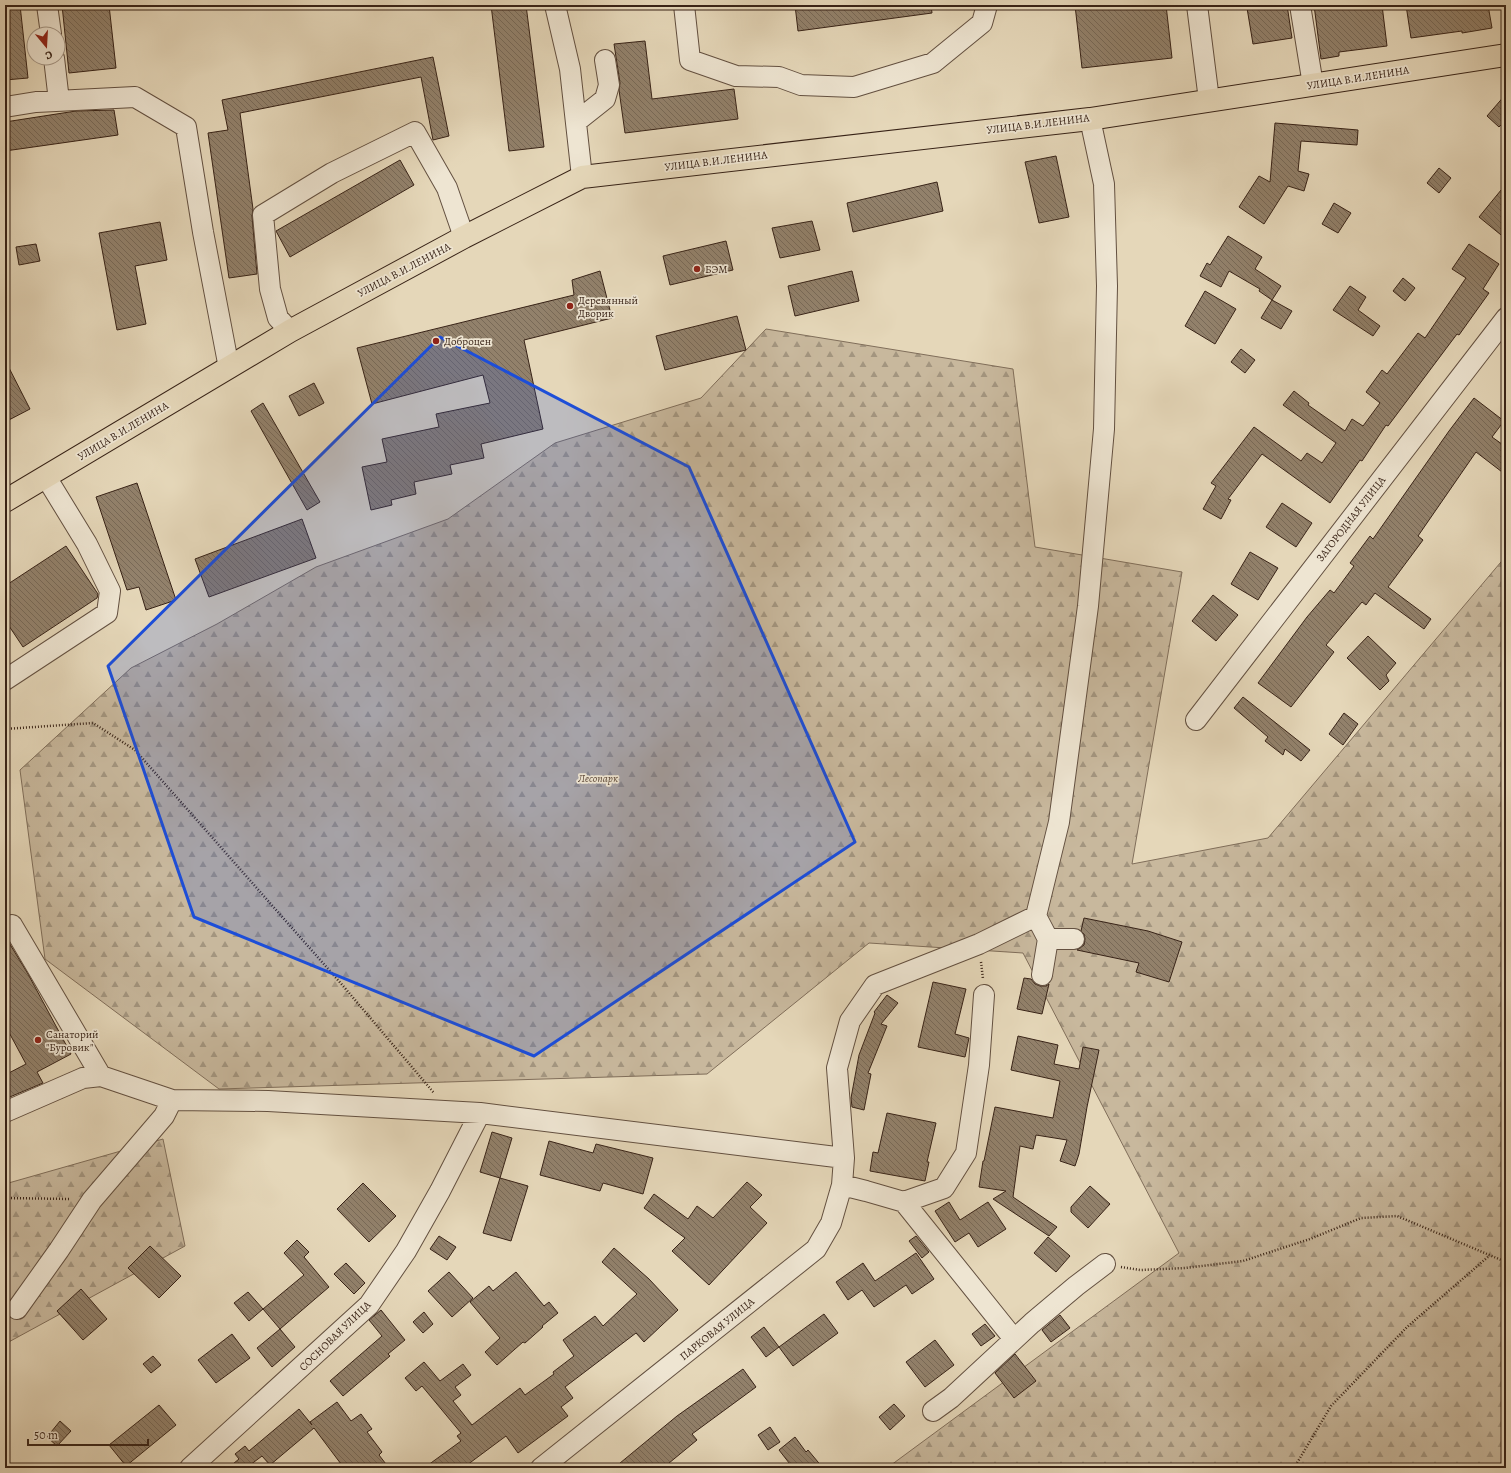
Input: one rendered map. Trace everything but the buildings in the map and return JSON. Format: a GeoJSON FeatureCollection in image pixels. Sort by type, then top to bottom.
{"type":"FeatureCollection","features":[{"type":"Feature","properties":{"kind":"main road","name":"УЛИЦА В.И.ЛЕНИНА"},"geometry":{"type":"LineString","coordinates":[[5,502],[290,331],[464,237],[582,177],[1090,118],[1506,55]]}},
{"type":"Feature","properties":{"kind":"street"},"geometry":{"type":"LineString","coordinates":[[47,5],[50,26]]}},
{"type":"Feature","properties":{"kind":"street"},"geometry":{"type":"LineString","coordinates":[[554,5],[570,69],[582,177]]}},
{"type":"Feature","properties":{"kind":"street"},"geometry":{"type":"LineString","coordinates":[[684,5],[690,60],[736,76],[779,77],[800,85],[854,87],[933,63],[982,23],[987,5]]}},
{"type":"Feature","properties":{"kind":"street"},"geometry":{"type":"LineString","coordinates":[[1197,5],[1209,100]]}},
{"type":"Feature","properties":{"kind":"street"},"geometry":{"type":"LineString","coordinates":[[1300,5],[1313,85]]}},
{"type":"Feature","properties":{"kind":"street"},"geometry":{"type":"LineString","coordinates":[[576,122],[606,99],[609,84],[605,60]]}},
{"type":"Feature","properties":{"kind":"street"},"geometry":{"type":"LineString","coordinates":[[55,66],[59,101]]}},
{"type":"Feature","properties":{"kind":"street"},"geometry":{"type":"LineString","coordinates":[[5,108],[36,102],[135,97],[186,127],[203,232],[228,368]]}},
{"type":"Feature","properties":{"kind":"street"},"geometry":{"type":"LineString","coordinates":[[1042,975],[1048,939],[1036,916],[1059,822],[1088,606],[1104,429],[1107,286],[1104,184],[1090,118]]}},
{"type":"Feature","properties":{"kind":"street"},"geometry":{"type":"LineString","coordinates":[[290,331],[278,318],[270,289],[263,215],[332,173],[416,132],[447,188],[464,237]]}},
{"type":"Feature","properties":{"kind":"street","name":"ЗАГОРОДНАЯ УЛИЦА"},"geometry":{"type":"LineString","coordinates":[[1196,720],[1506,318]]}},
{"type":"Feature","properties":{"kind":"street"},"geometry":{"type":"LineString","coordinates":[[5,680],[107,613],[110,591],[87,544],[46,477]]}},
{"type":"Feature","properties":{"kind":"street","name":"ПАРКОВАЯ УЛИЦА"},"geometry":{"type":"LineString","coordinates":[[541,1468],[816,1249],[831,1223],[842,1185],[844,1158],[837,1068],[850,1021],[875,985],[979,944],[1036,916]]}},
{"type":"Feature","properties":{"kind":"street"},"geometry":{"type":"LineString","coordinates":[[5,930],[12,925],[101,1076]]}},
{"type":"Feature","properties":{"kind":"street"},"geometry":{"type":"LineString","coordinates":[[1048,939],[1074,939]]}},
{"type":"Feature","properties":{"kind":"street"},"geometry":{"type":"LineString","coordinates":[[904,1202],[944,1188],[966,1154],[979,1066],[984,995]]}},
{"type":"Feature","properties":{"kind":"street"},"geometry":{"type":"LineString","coordinates":[[5,1112],[83,1078],[101,1076],[172,1100],[268,1101],[480,1113],[844,1158]]}},
{"type":"Feature","properties":{"kind":"street"},"geometry":{"type":"LineString","coordinates":[[17,1309],[92,1200],[164,1116],[172,1100]]}},
{"type":"Feature","properties":{"kind":"street","name":"СОСНОВАЯ УЛИЦА"},"geometry":{"type":"LineString","coordinates":[[190,1468],[369,1305],[406,1251],[440,1191],[480,1113]]}},
{"type":"Feature","properties":{"kind":"street"},"geometry":{"type":"LineString","coordinates":[[842,1185],[904,1202],[1014,1339]]}},
{"type":"Feature","properties":{"kind":"street"},"geometry":{"type":"LineString","coordinates":[[933,1411],[951,1398],[1014,1339],[1076,1286],[1105,1264]]}},
{"type":"Feature","properties":{"kind":"path"},"geometry":{"type":"LineString","coordinates":[[5,729],[93,723],[136,750],[344,987],[450,1111]]}},
{"type":"Feature","properties":{"kind":"path"},"geometry":{"type":"LineString","coordinates":[[979,944],[984,995]]}},
{"type":"Feature","properties":{"kind":"path"},"geometry":{"type":"LineString","coordinates":[[5,1198],[92,1200]]}},
{"type":"Feature","properties":{"kind":"path"},"geometry":{"type":"LineString","coordinates":[[1105,1264],[1140,1270],[1185,1268],[1243,1261],[1310,1239],[1362,1218],[1397,1216],[1506,1262]]}},
{"type":"Feature","properties":{"kind":"path"},"geometry":{"type":"LineString","coordinates":[[1294,1468],[1331,1406],[1407,1327],[1489,1256]]}},
{"type":"Feature","properties":{"kind":"highlighted area"},"geometry":{"type":"Polygon","coordinates":[[[440,337],[689,467],[855,842],[534,1056],[194,917],[108,666],[440,337]]]}},
{"type":"Feature","properties":{"kind":"green space","name":"Лесопарк"},"geometry":{"type":"Polygon","coordinates":[[[766,329],[1013,369],[1035,547],[1182,572],[1132,864],[1268,838],[1506,556],[1506,1468],[887,1468],[1179,1253],[1023,953],[869,943],[707,1074],[219,1089],[45,959],[20,770],[131,668],[217,624],[316,567],[448,519],[555,443],[701,398],[766,329]]]}},
{"type":"Feature","properties":{"kind":"green space"},"geometry":{"type":"Polygon","coordinates":[[[163,1139],[185,1246],[5,1344],[5,1184],[163,1139]]]}},
{"type":"Feature","properties":{"kind":"place","name":"БЭМ"},"geometry":{"type":"Point","coordinates":[697,269]}},
{"type":"Feature","properties":{"kind":"place","name":"Деревянный Дворик"},"geometry":{"type":"Point","coordinates":[570,306]}},
{"type":"Feature","properties":{"kind":"place","name":"Доброцен"},"geometry":{"type":"Point","coordinates":[436,341]}},
{"type":"Feature","properties":{"kind":"place","name":"Санаторий \"Буровик\""},"geometry":{"type":"Point","coordinates":[38,1040]}}]}
